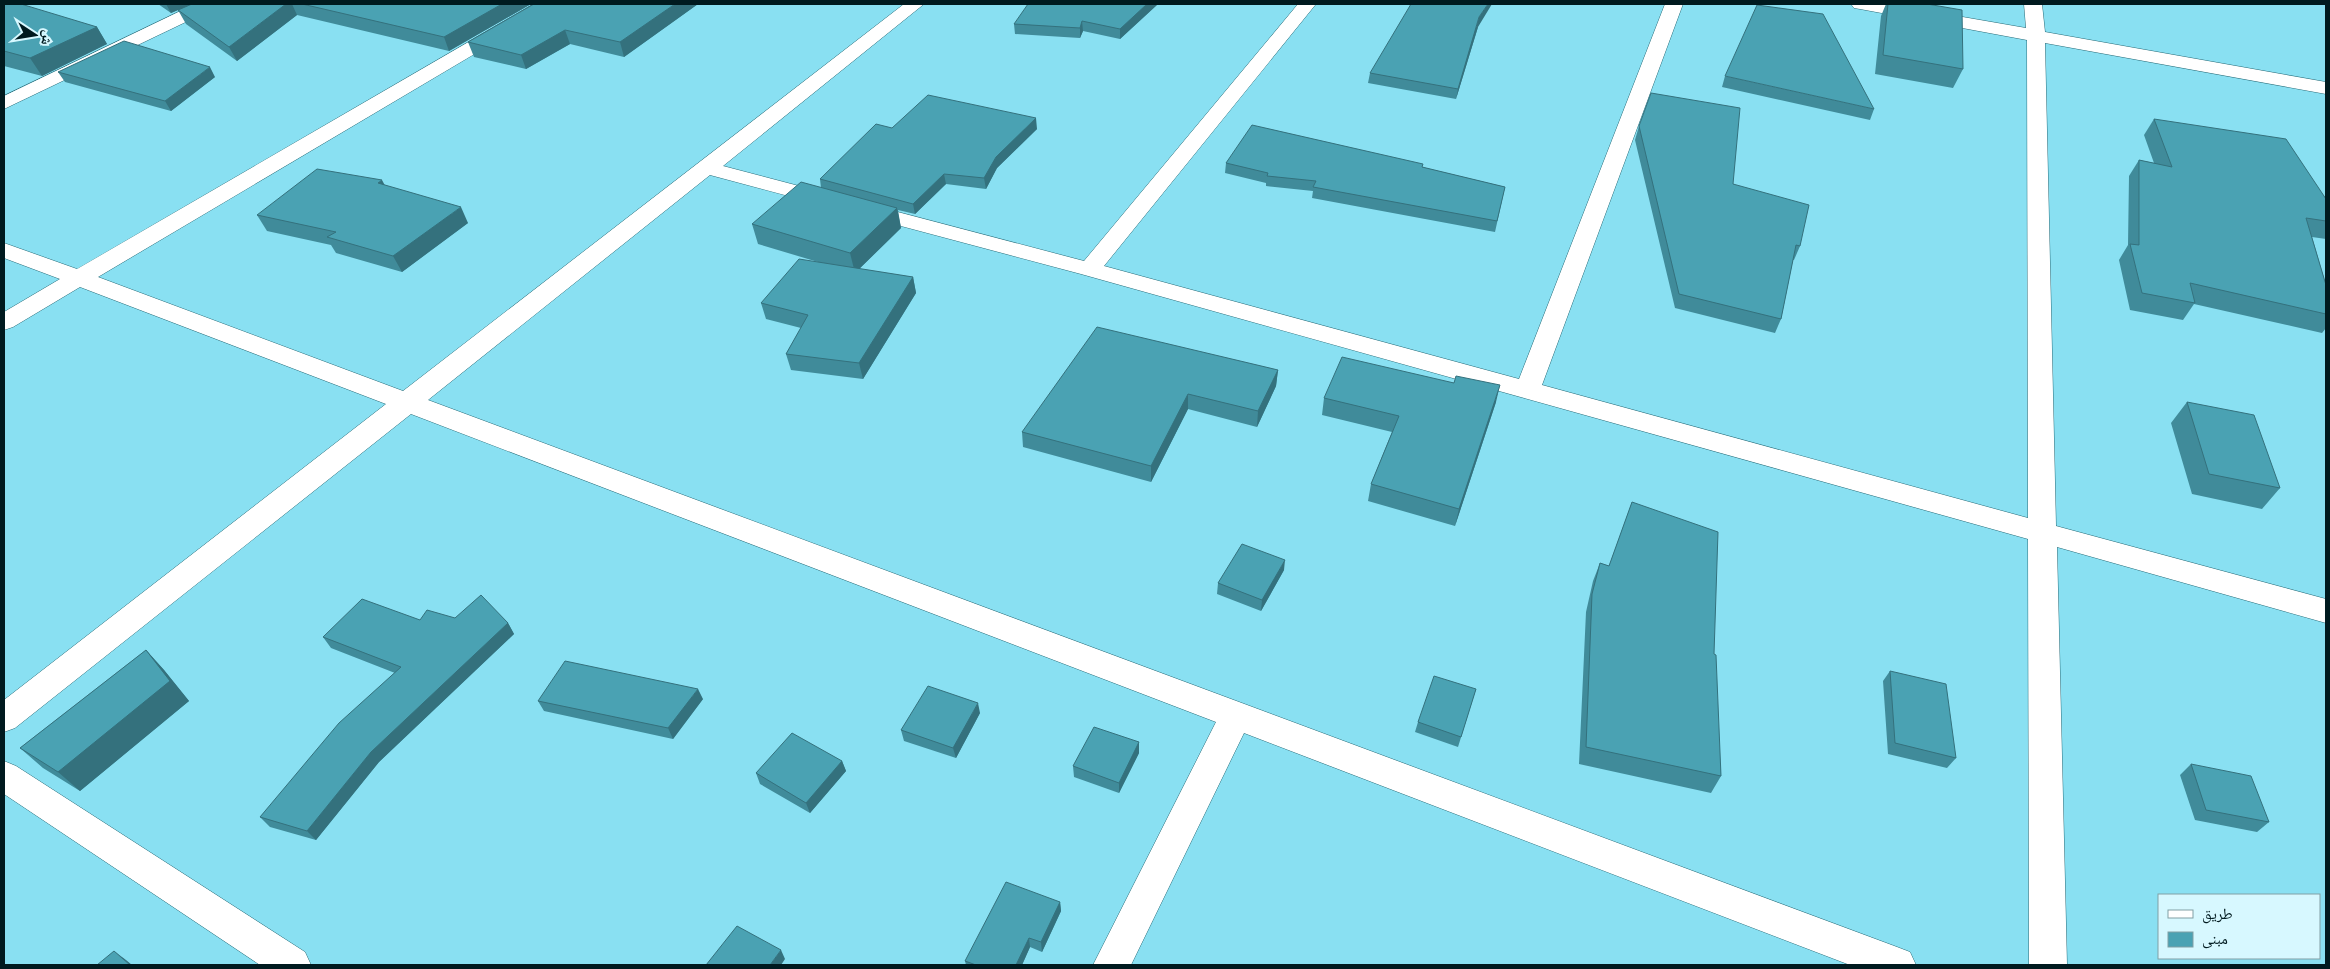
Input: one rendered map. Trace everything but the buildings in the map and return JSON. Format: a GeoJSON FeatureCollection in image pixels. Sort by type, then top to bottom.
{"type":"FeatureCollection","features":[{"type":"Feature","properties":{"kind":"street"},"geometry":{"type":"LineString","coordinates":[[4,103],[209,4]]}},
{"type":"Feature","properties":{"kind":"street"},"geometry":{"type":"LineString","coordinates":[[4,322],[546,4]]}},
{"type":"Feature","properties":{"kind":"street"},"geometry":{"type":"LineString","coordinates":[[4,718],[915,4]]}},
{"type":"Feature","properties":{"kind":"street"},"geometry":{"type":"LineString","coordinates":[[1089,269],[1307,4]]}},
{"type":"Feature","properties":{"kind":"street"},"geometry":{"type":"LineString","coordinates":[[1527,391],[1674,4]]}},
{"type":"Feature","properties":{"kind":"street"},"geometry":{"type":"LineString","coordinates":[[1860,4],[2326,88]]}},
{"type":"Feature","properties":{"kind":"street"},"geometry":{"type":"LineString","coordinates":[[2033,4],[2036,36],[2048,965]]}},
{"type":"Feature","properties":{"kind":"street"},"geometry":{"type":"LineString","coordinates":[[167,6],[190,13]]}},
{"type":"Feature","properties":{"kind":"street"},"geometry":{"type":"LineString","coordinates":[[707,168],[1089,269],[2326,611]]}},
{"type":"Feature","properties":{"kind":"street"},"geometry":{"type":"LineString","coordinates":[[4,250],[1887,963]]}},
{"type":"Feature","properties":{"kind":"street"},"geometry":{"type":"LineString","coordinates":[[1112,965],[1236,715]]}},
{"type":"Feature","properties":{"kind":"street"},"geometry":{"type":"LineString","coordinates":[[4,776],[292,965]]}}]}
